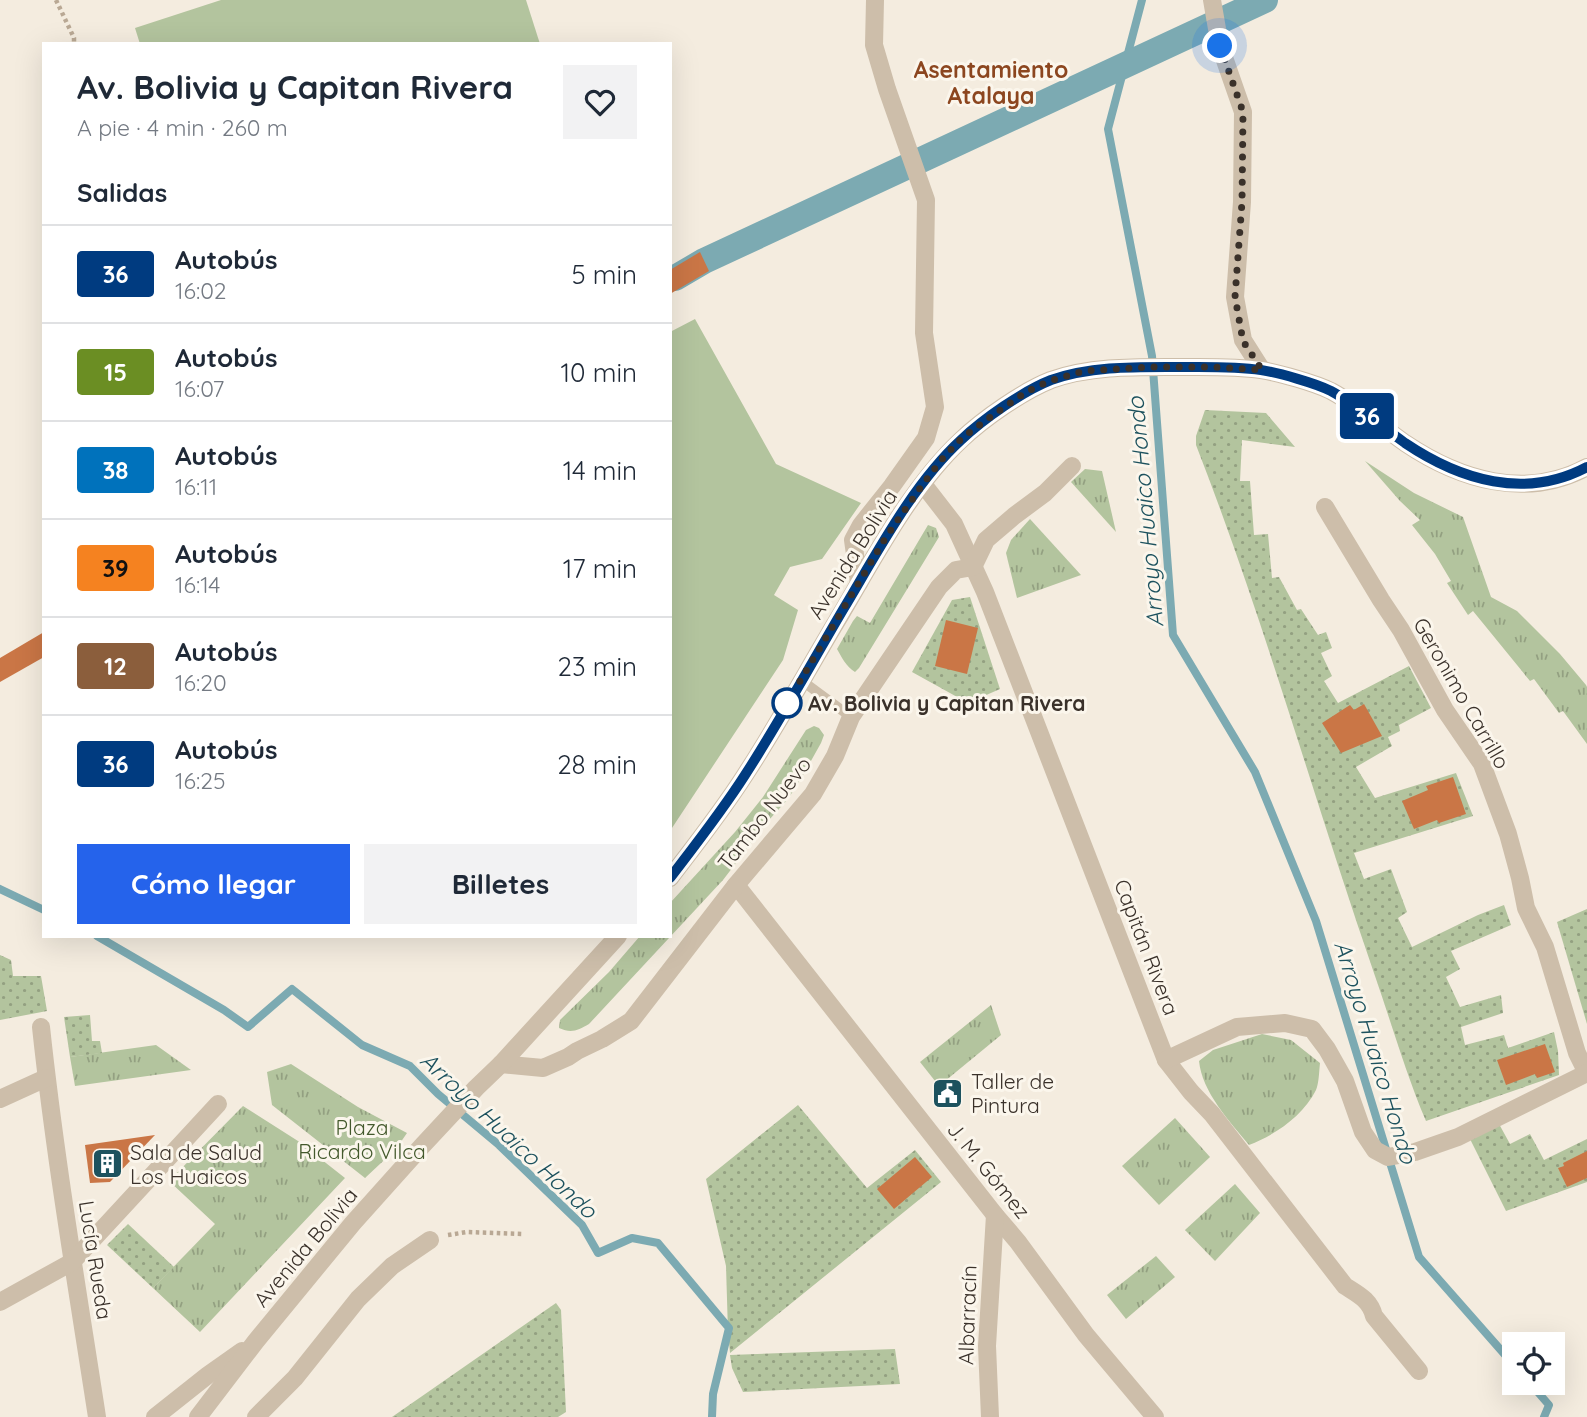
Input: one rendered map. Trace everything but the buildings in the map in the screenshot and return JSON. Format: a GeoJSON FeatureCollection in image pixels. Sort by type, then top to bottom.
{"type":"FeatureCollection","features":[{"type":"Feature","properties":{"kind":"street"},"geometry":{"type":"LineString","coordinates":[[859,583],[853,540],[860,525],[926,438],[935,407],[924,333],[926,200],[874,45],[874,0]]}},
{"type":"Feature","properties":{"kind":"street"},"geometry":{"type":"LineString","coordinates":[[1212,0],[1220,46],[1243,112],[1242,202],[1235,297],[1243,341],[1262,370]]}},
{"type":"Feature","properties":{"kind":"street","name":"Avenida Bolivia"},"geometry":{"type":"LineString","coordinates":[[672,875],[745,775],[886,537],[923,484],[962,438],[1026,392],[1049,381],[1084,371],[1149,367],[1262,370],[1329,391],[1425,456],[1481,480],[1517,484],[1540,482],[1558,479],[1587,467]]}},
{"type":"Feature","properties":{"kind":"street"},"geometry":{"type":"LineString","coordinates":[[973,567],[986,540],[1045,493],[1072,466]]}},
{"type":"Feature","properties":{"kind":"street","name":"Capitán Rivera"},"geometry":{"type":"LineString","coordinates":[[923,484],[954,524],[985,592],[1166,1060],[1212,1114],[1345,1286],[1371,1306],[1374,1316],[1419,1371]]}},
{"type":"Feature","properties":{"kind":"street","name":"Geronimo Carrillo"},"geometry":{"type":"LineString","coordinates":[[1325,507],[1407,641],[1445,710],[1482,764],[1508,834],[1526,908],[1545,947],[1577,1053],[1587,1073]]}},
{"type":"Feature","properties":{"kind":"street","name":"Tambo Nuevo"},"geometry":{"type":"LineString","coordinates":[[501,1064],[543,1068],[631,1021],[736,885],[813,794],[835,756],[851,717],[939,587],[956,570],[973,567]]}},
{"type":"Feature","properties":{"kind":"street","name":"J. M. Gómez"},"geometry":{"type":"LineString","coordinates":[[736,885],[1018,1242],[1086,1335],[1155,1417]]}},
{"type":"Feature","properties":{"kind":"street","name":"Avenida Bolivia"},"geometry":{"type":"LineString","coordinates":[[201,1416],[256,1341],[354,1223],[616,938]]}},
{"type":"Feature","properties":{"kind":"street"},"geometry":{"type":"LineString","coordinates":[[1166,1060],[1237,1027],[1285,1023],[1311,1029],[1327,1049],[1345,1081],[1363,1132],[1375,1150],[1388,1157],[1415,1152],[1458,1137],[1587,1073]]}},
{"type":"Feature","properties":{"kind":"street","name":"Lucía Rueda"},"geometry":{"type":"LineString","coordinates":[[41,1027],[72,1262],[97,1417]]}},
{"type":"Feature","properties":{"kind":"street"},"geometry":{"type":"LineString","coordinates":[[0,1099],[46,1077]]}},
{"type":"Feature","properties":{"kind":"street"},"geometry":{"type":"LineString","coordinates":[[0,1302],[72,1262],[218,1104]]}},
{"type":"Feature","properties":{"kind":"street","name":"Albarracín"},"geometry":{"type":"LineString","coordinates":[[990,1417],[986,1346],[995,1215]]}},
{"type":"Feature","properties":{"kind":"street"},"geometry":{"type":"LineString","coordinates":[[256,1417],[295,1378],[358,1299],[392,1266],[430,1240]]}},
{"type":"Feature","properties":{"kind":"street","name":"Avenida Bolivia"},"geometry":{"type":"LineString","coordinates":[[155,1417],[256,1341]]}},
{"type":"Feature","properties":{"kind":"lane"},"geometry":{"type":"LineString","coordinates":[[802,680],[851,717]]}},
{"type":"Feature","properties":{"kind":"path"},"geometry":{"type":"LineString","coordinates":[[56,0],[74,42]]}},
{"type":"Feature","properties":{"kind":"path"},"geometry":{"type":"LineString","coordinates":[[430,1240],[467,1232],[524,1234]]}},
{"type":"Feature","properties":{"kind":"green space"},"geometry":{"type":"Polygon","coordinates":[[[221,0],[526,0],[539,42],[139,42],[135,28],[221,0]]]}},
{"type":"Feature","properties":{"kind":"green space"},"geometry":{"type":"Polygon","coordinates":[[[695,319],[776,464],[861,503],[822,559],[790,567],[774,595],[798,610],[783,660],[672,828],[672,331],[695,319]]]}},
{"type":"Feature","properties":{"kind":"green space"},"geometry":{"type":"Polygon","coordinates":[[[1205,410],[1266,413],[1295,447],[1242,440],[1240,481],[1250,481],[1254,535],[1268,534],[1272,578],[1279,577],[1297,610],[1301,609],[1318,635],[1326,632],[1332,648],[1321,653],[1332,676],[1324,681],[1338,703],[1409,666],[1431,708],[1399,725],[1400,731],[1388,737],[1392,746],[1356,767],[1375,798],[1456,773],[1473,816],[1354,853],[1364,879],[1391,869],[1407,912],[1398,918],[1412,947],[1504,905],[1511,925],[1451,951],[1460,969],[1446,977],[1460,1007],[1501,995],[1503,1013],[1461,1027],[1465,1045],[1504,1035],[1508,1048],[1554,1032],[1559,1075],[1426,1121],[1353,910],[1244,577],[1196,445],[1196,436],[1205,410]]]}},
{"type":"Feature","properties":{"kind":"green space"},"geometry":{"type":"Polygon","coordinates":[[[1365,461],[1414,493],[1463,517],[1491,597],[1517,611],[1560,654],[1586,685],[1587,744],[1563,711],[1559,713],[1534,679],[1530,681],[1473,611],[1468,615],[1447,583],[1451,581],[1435,554],[1412,525],[1420,520],[1365,461]]]}},
{"type":"Feature","properties":{"kind":"green space"},"geometry":{"type":"Polygon","coordinates":[[[1085,469],[1102,471],[1116,532],[1071,482],[1085,469]]]}},
{"type":"Feature","properties":{"kind":"green space"},"geometry":{"type":"Polygon","coordinates":[[[1030,519],[1081,575],[1017,598],[1006,553],[1011,540],[1030,519]]]}},
{"type":"Feature","properties":{"kind":"green space"},"geometry":{"type":"Polygon","coordinates":[[[928,525],[936,528],[939,537],[855,672],[837,649],[857,616],[870,623],[928,525]]]}},
{"type":"Feature","properties":{"kind":"green space"},"geometry":{"type":"Polygon","coordinates":[[[970,597],[1000,689],[968,703],[912,672],[952,600],[970,597]]]}},
{"type":"Feature","properties":{"kind":"green space"},"geometry":{"type":"Polygon","coordinates":[[[814,726],[824,735],[788,799],[723,880],[672,935],[672,901],[763,797],[806,730],[814,726]]]}},
{"type":"Feature","properties":{"kind":"green space"},"geometry":{"type":"Polygon","coordinates":[[[1587,909],[1587,1024],[1557,922],[1587,909]]]}},
{"type":"Feature","properties":{"kind":"green space"},"geometry":{"type":"Polygon","coordinates":[[[638,938],[669,938],[589,1024],[568,1031],[559,1028],[560,1020],[609,972],[638,938]]]}},
{"type":"Feature","properties":{"kind":"green space"},"geometry":{"type":"Polygon","coordinates":[[[0,955],[11,960],[13,976],[41,976],[47,1011],[0,1020],[0,955]]]}},
{"type":"Feature","properties":{"kind":"green space"},"geometry":{"type":"Polygon","coordinates":[[[991,1005],[1001,1035],[939,1086],[920,1062],[991,1005]]]}},
{"type":"Feature","properties":{"kind":"green space"},"geometry":{"type":"Polygon","coordinates":[[[90,1015],[92,1041],[100,1041],[102,1053],[70,1057],[64,1017],[90,1015]]]}},
{"type":"Feature","properties":{"kind":"green space"},"geometry":{"type":"Polygon","coordinates":[[[1262,1034],[1291,1040],[1320,1063],[1319,1077],[1316,1090],[1296,1116],[1269,1136],[1249,1145],[1211,1095],[1201,1073],[1199,1061],[1213,1050],[1262,1034]]]}},
{"type":"Feature","properties":{"kind":"green space"},"geometry":{"type":"Polygon","coordinates":[[[156,1045],[191,1070],[75,1086],[70,1057],[156,1045]]]}},
{"type":"Feature","properties":{"kind":"green space","name":"Plaza Ricardo Vilca"},"geometry":{"type":"Polygon","coordinates":[[[291,1064],[358,1107],[407,1133],[396,1149],[365,1178],[272,1105],[267,1072],[291,1064]]]}},
{"type":"Feature","properties":{"kind":"green space"},"geometry":{"type":"Polygon","coordinates":[[[798,1105],[867,1188],[915,1150],[941,1182],[730,1353],[726,1266],[706,1179],[798,1105]]]}},
{"type":"Feature","properties":{"kind":"green space"},"geometry":{"type":"Polygon","coordinates":[[[243,1106],[298,1141],[345,1178],[200,1332],[153,1288],[215,1224],[169,1181],[243,1106]]]}},
{"type":"Feature","properties":{"kind":"green space"},"geometry":{"type":"Polygon","coordinates":[[[1493,1113],[1510,1144],[1530,1134],[1544,1160],[1587,1139],[1587,1182],[1506,1211],[1464,1127],[1493,1113]]]}},
{"type":"Feature","properties":{"kind":"green space"},"geometry":{"type":"Polygon","coordinates":[[[1175,1118],[1210,1157],[1159,1205],[1122,1166],[1175,1118]]]}},
{"type":"Feature","properties":{"kind":"green space"},"geometry":{"type":"Polygon","coordinates":[[[1235,1184],[1260,1213],[1215,1261],[1185,1230],[1235,1184]]]}},
{"type":"Feature","properties":{"kind":"green space"},"geometry":{"type":"Polygon","coordinates":[[[128,1224],[174,1267],[153,1288],[107,1245],[128,1224]]]}},
{"type":"Feature","properties":{"kind":"green space"},"geometry":{"type":"Polygon","coordinates":[[[1156,1256],[1175,1277],[1126,1319],[1107,1295],[1156,1256]]]}},
{"type":"Feature","properties":{"kind":"green space"},"geometry":{"type":"Polygon","coordinates":[[[556,1303],[561,1310],[566,1412],[558,1417],[392,1417],[556,1303]]]}},
{"type":"Feature","properties":{"kind":"green space"},"geometry":{"type":"Polygon","coordinates":[[[895,1349],[900,1384],[743,1392],[732,1368],[730,1355],[895,1349]]]}},
{"type":"Feature","properties":{"kind":"waterway","name":"Arroyo Huaico Hondo"},"geometry":{"type":"LineString","coordinates":[[1142,0],[1108,129],[1152,356],[1173,635],[1255,772],[1316,921],[1419,1257],[1502,1351]]}},
{"type":"Feature","properties":{"kind":"waterway"},"geometry":{"type":"LineString","coordinates":[[675,278],[704,261],[1265,0]]}},
{"type":"Feature","properties":{"kind":"waterway","name":"Arroyo Huaico Hondo"},"geometry":{"type":"LineString","coordinates":[[0,889],[42,909]]}},
{"type":"Feature","properties":{"kind":"waterway","name":"Arroyo Huaico Hondo"},"geometry":{"type":"LineString","coordinates":[[100,938],[224,1010],[248,1027],[292,989],[362,1045],[410,1066],[438,1094],[499,1145],[582,1225],[598,1253],[632,1238],[658,1243],[729,1328],[713,1394],[712,1417]]}},
{"type":"Feature","properties":{"kind":"waterway","name":"Arroyo Huaico Hondo"},"geometry":{"type":"LineString","coordinates":[[1540,1395],[1549,1405],[1544,1417]]}},
{"type":"Feature","properties":{"kind":"bus line","name":"36"},"geometry":{"type":"LineString","coordinates":[[672,875],[745,775],[886,537],[923,484],[962,438],[1026,392],[1049,381],[1084,371],[1149,367],[1262,370],[1329,391],[1425,456],[1481,480],[1517,484],[1540,482],[1558,479],[1587,467]]}},
{"type":"Feature","properties":{"kind":"place","name":"Av. Bolivia y Capitan Rivera"},"geometry":{"type":"Point","coordinates":[787,703]}},
{"type":"Feature","properties":{"kind":"place","name":"Taller de Pintura"},"geometry":{"type":"Point","coordinates":[948,1093]}},
{"type":"Feature","properties":{"kind":"place","name":"Sala de Salud Los Huaicos"},"geometry":{"type":"Point","coordinates":[107,1164]}},
{"type":"Feature","properties":{"kind":"district","name":"Asentamiento Atalaya"},"geometry":{"type":"Point","coordinates":[991,82]}},
{"type":"Feature","properties":{"kind":"route"},"geometry":{"type":"LineString","coordinates":[[787,703],[886,537],[923,484],[962,438],[993,415],[1026,392],[1049,381],[1084,371],[1149,367],[1262,370],[1243,341],[1235,297],[1242,202],[1243,112],[1220,46]]}}]}
